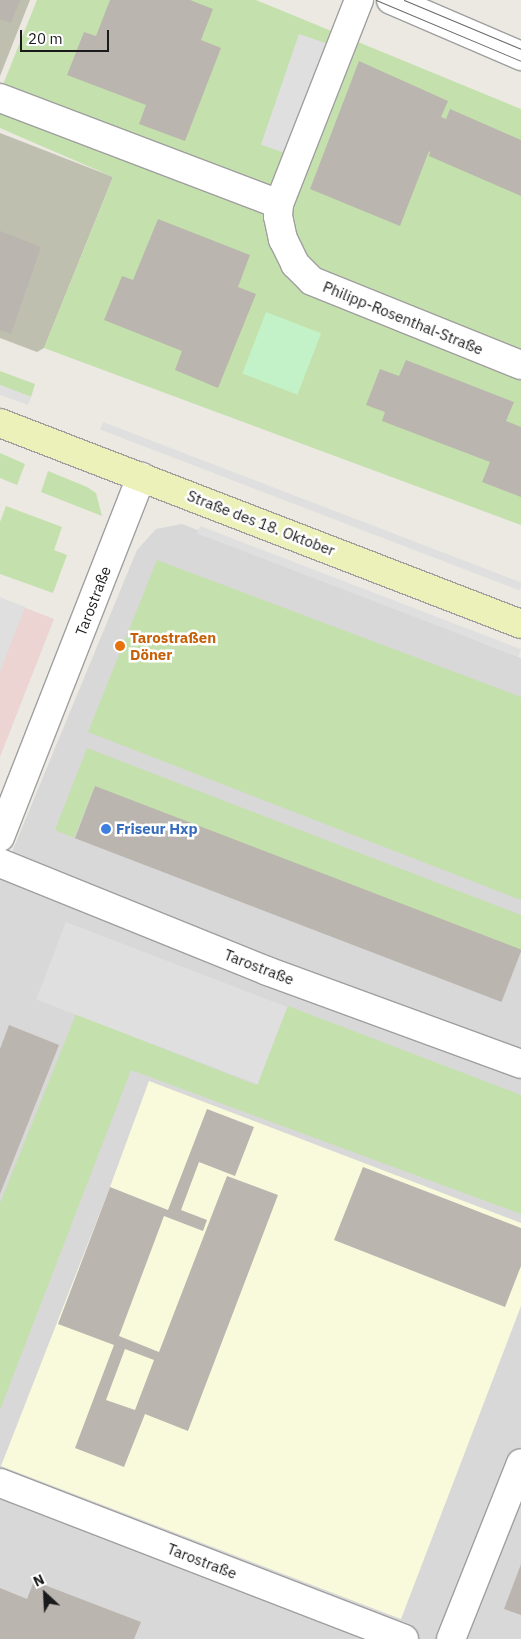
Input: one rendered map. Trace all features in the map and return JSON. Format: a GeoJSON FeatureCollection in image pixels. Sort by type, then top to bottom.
{"type":"FeatureCollection","features":[{"type":"Feature","properties":{"kind":"main road","name":"Straße des 18. Oktober"},"geometry":{"type":"LineString","coordinates":[[0,423],[521,624]]}},
{"type":"Feature","properties":{"kind":"street","name":"Philipp-Rosenthal-Straße"},"geometry":{"type":"LineString","coordinates":[[359,0],[279,204],[278,216],[283,239],[295,264],[312,281],[521,365]]}},
{"type":"Feature","properties":{"kind":"street"},"geometry":{"type":"LineString","coordinates":[[391,0],[521,56]]}},
{"type":"Feature","properties":{"kind":"street"},"geometry":{"type":"LineString","coordinates":[[0,98],[279,204]]}},
{"type":"Feature","properties":{"kind":"street","name":"Tarostraße"},"geometry":{"type":"LineString","coordinates":[[0,837],[141,477]]}},
{"type":"Feature","properties":{"kind":"street","name":"Tarostraße"},"geometry":{"type":"LineString","coordinates":[[0,863],[267,971],[521,1064]]}},
{"type":"Feature","properties":{"kind":"street"},"geometry":{"type":"LineString","coordinates":[[451,1639],[521,1463]]}},
{"type":"Feature","properties":{"kind":"street","name":"Tarostraße"},"geometry":{"type":"LineString","coordinates":[[0,1483],[404,1639]]}},
{"type":"Feature","properties":{"kind":"shaded area"},"geometry":{"type":"Polygon","coordinates":[[[0,0],[30,0],[0,76],[0,0]]]}},
{"type":"Feature","properties":{"kind":"shaded area"},"geometry":{"type":"Polygon","coordinates":[[[299,34],[325,43],[287,154],[261,145],[299,34]]]}},
{"type":"Feature","properties":{"kind":"shaded area"},"geometry":{"type":"Polygon","coordinates":[[[0,133],[113,177],[44,348],[37,352],[0,338],[0,133]]]}},
{"type":"Feature","properties":{"kind":"shaded area"},"geometry":{"type":"Polygon","coordinates":[[[0,385],[31,397],[28,405],[0,395],[0,385]]]}},
{"type":"Feature","properties":{"kind":"shaded area"},"geometry":{"type":"Polygon","coordinates":[[[103,422],[521,582],[519,590],[100,429],[103,422]]]}},
{"type":"Feature","properties":{"kind":"shaded area"},"geometry":{"type":"Polygon","coordinates":[[[182,524],[521,658],[521,1639],[0,1639],[0,881],[137,550],[156,529],[182,524]]]}},
{"type":"Feature","properties":{"kind":"shaded area"},"geometry":{"type":"Polygon","coordinates":[[[200,526],[521,649],[518,657],[197,533],[200,526]]]}},
{"type":"Feature","properties":{"kind":"shaded area"},"geometry":{"type":"Polygon","coordinates":[[[0,597],[25,607],[0,672],[0,597]]]}},
{"type":"Feature","properties":{"kind":"shaded area"},"geometry":{"type":"Polygon","coordinates":[[[0,598],[54,619],[0,757],[0,598]]]}},
{"type":"Feature","properties":{"kind":"shaded area"},"geometry":{"type":"Polygon","coordinates":[[[66,922],[287,1007],[258,1084],[36,999],[66,922]]]}},
{"type":"Feature","properties":{"kind":"shaded area"},"geometry":{"type":"Polygon","coordinates":[[[149,1081],[521,1223],[521,1306],[401,1619],[1,1466],[110,1187],[149,1081]]]}},
{"type":"Feature","properties":{"kind":"green space"},"geometry":{"type":"Polygon","coordinates":[[[37,0],[256,0],[521,109],[521,525],[44,348],[113,177],[0,128],[0,92],[37,0]]]}},
{"type":"Feature","properties":{"kind":"green space"},"geometry":{"type":"Polygon","coordinates":[[[266,312],[321,333],[297,395],[242,374],[266,312]]]}},
{"type":"Feature","properties":{"kind":"green space"},"geometry":{"type":"Polygon","coordinates":[[[0,371],[35,384],[31,397],[0,385],[0,371]]]}},
{"type":"Feature","properties":{"kind":"green space"},"geometry":{"type":"Polygon","coordinates":[[[0,453],[25,464],[17,485],[0,478],[0,453]]]}},
{"type":"Feature","properties":{"kind":"green space"},"geometry":{"type":"Polygon","coordinates":[[[48,471],[87,487],[96,493],[102,516],[41,492],[48,471]]]}},
{"type":"Feature","properties":{"kind":"green space"},"geometry":{"type":"Polygon","coordinates":[[[6,506],[62,527],[54,550],[67,555],[53,593],[0,574],[0,522],[6,506]]]}},
{"type":"Feature","properties":{"kind":"green space"},"geometry":{"type":"Polygon","coordinates":[[[157,560],[521,697],[521,900],[88,732],[157,560]]]}},
{"type":"Feature","properties":{"kind":"green space"},"geometry":{"type":"Polygon","coordinates":[[[87,748],[521,915],[521,951],[95,787],[74,838],[55,830],[87,748]]]}},
{"type":"Feature","properties":{"kind":"green space"},"geometry":{"type":"Polygon","coordinates":[[[288,1006],[521,1095],[521,1214],[131,1070],[0,1410],[0,1203],[76,1014],[256,1085],[288,1006]]]}},
{"type":"Feature","properties":{"kind":"building"},"geometry":{"type":"Polygon","coordinates":[[[0,0],[20,0],[11,23],[0,19],[0,0]]]}},
{"type":"Feature","properties":{"kind":"building"},"geometry":{"type":"Polygon","coordinates":[[[110,0],[190,0],[213,9],[201,40],[221,48],[185,141],[139,124],[146,105],[67,75],[84,32],[96,36],[110,0]]]}},
{"type":"Feature","properties":{"kind":"building"},"geometry":{"type":"Polygon","coordinates":[[[359,61],[448,101],[441,117],[446,119],[450,109],[521,140],[521,196],[429,156],[429,151],[400,226],[310,189],[359,61]]]}},
{"type":"Feature","properties":{"kind":"building"},"geometry":{"type":"Polygon","coordinates":[[[158,219],[250,255],[238,287],[256,294],[218,388],[175,370],[182,351],[104,320],[122,276],[133,280],[158,219]]]}},
{"type":"Feature","properties":{"kind":"building"},"geometry":{"type":"Polygon","coordinates":[[[0,231],[41,247],[11,334],[0,330],[0,231]]]}},
{"type":"Feature","properties":{"kind":"building"},"geometry":{"type":"Polygon","coordinates":[[[406,360],[514,402],[506,421],[521,427],[521,497],[482,482],[490,462],[382,421],[385,412],[366,405],[380,369],[399,376],[406,360]]]}},
{"type":"Feature","properties":{"kind":"building"},"geometry":{"type":"Polygon","coordinates":[[[95,786],[521,950],[502,1002],[75,838],[95,786]]]}},
{"type":"Feature","properties":{"kind":"building"},"geometry":{"type":"Polygon","coordinates":[[[9,1025],[59,1045],[0,1194],[0,1049],[9,1025]]]}},
{"type":"Feature","properties":{"kind":"building"},"geometry":{"type":"Polygon","coordinates":[[[207,1109],[254,1127],[235,1176],[199,1162],[181,1210],[207,1220],[203,1231],[164,1216],[119,1336],[159,1352],[227,1176],[278,1195],[188,1431],[145,1414],[124,1467],[75,1448],[114,1345],[58,1324],[110,1187],[168,1210],[207,1109]],[[125,1349],[106,1400],[135,1410],[154,1360],[125,1349]]]}},
{"type":"Feature","properties":{"kind":"building"},"geometry":{"type":"Polygon","coordinates":[[[363,1167],[521,1228],[521,1266],[505,1307],[334,1240],[363,1167]]]}},
{"type":"Feature","properties":{"kind":"building"},"geometry":{"type":"Polygon","coordinates":[[[521,1564],[521,1615],[504,1609],[521,1564]]]}},
{"type":"Feature","properties":{"kind":"building"},"geometry":{"type":"Polygon","coordinates":[[[34,1581],[141,1622],[134,1639],[0,1639],[0,1588],[27,1599],[34,1581]]]}},
{"type":"Feature","properties":{"kind":"tram line"},"geometry":{"type":"LineString","coordinates":[[376,0],[521,61]]}},
{"type":"Feature","properties":{"kind":"tram line"},"geometry":{"type":"LineString","coordinates":[[404,0],[521,49]]}},
{"type":"Feature","properties":{"kind":"place","name":"Tarostraßen Döner"},"geometry":{"type":"Point","coordinates":[120,646]}},
{"type":"Feature","properties":{"kind":"place","name":"Friseur Hxp"},"geometry":{"type":"Point","coordinates":[106,829]}}]}
